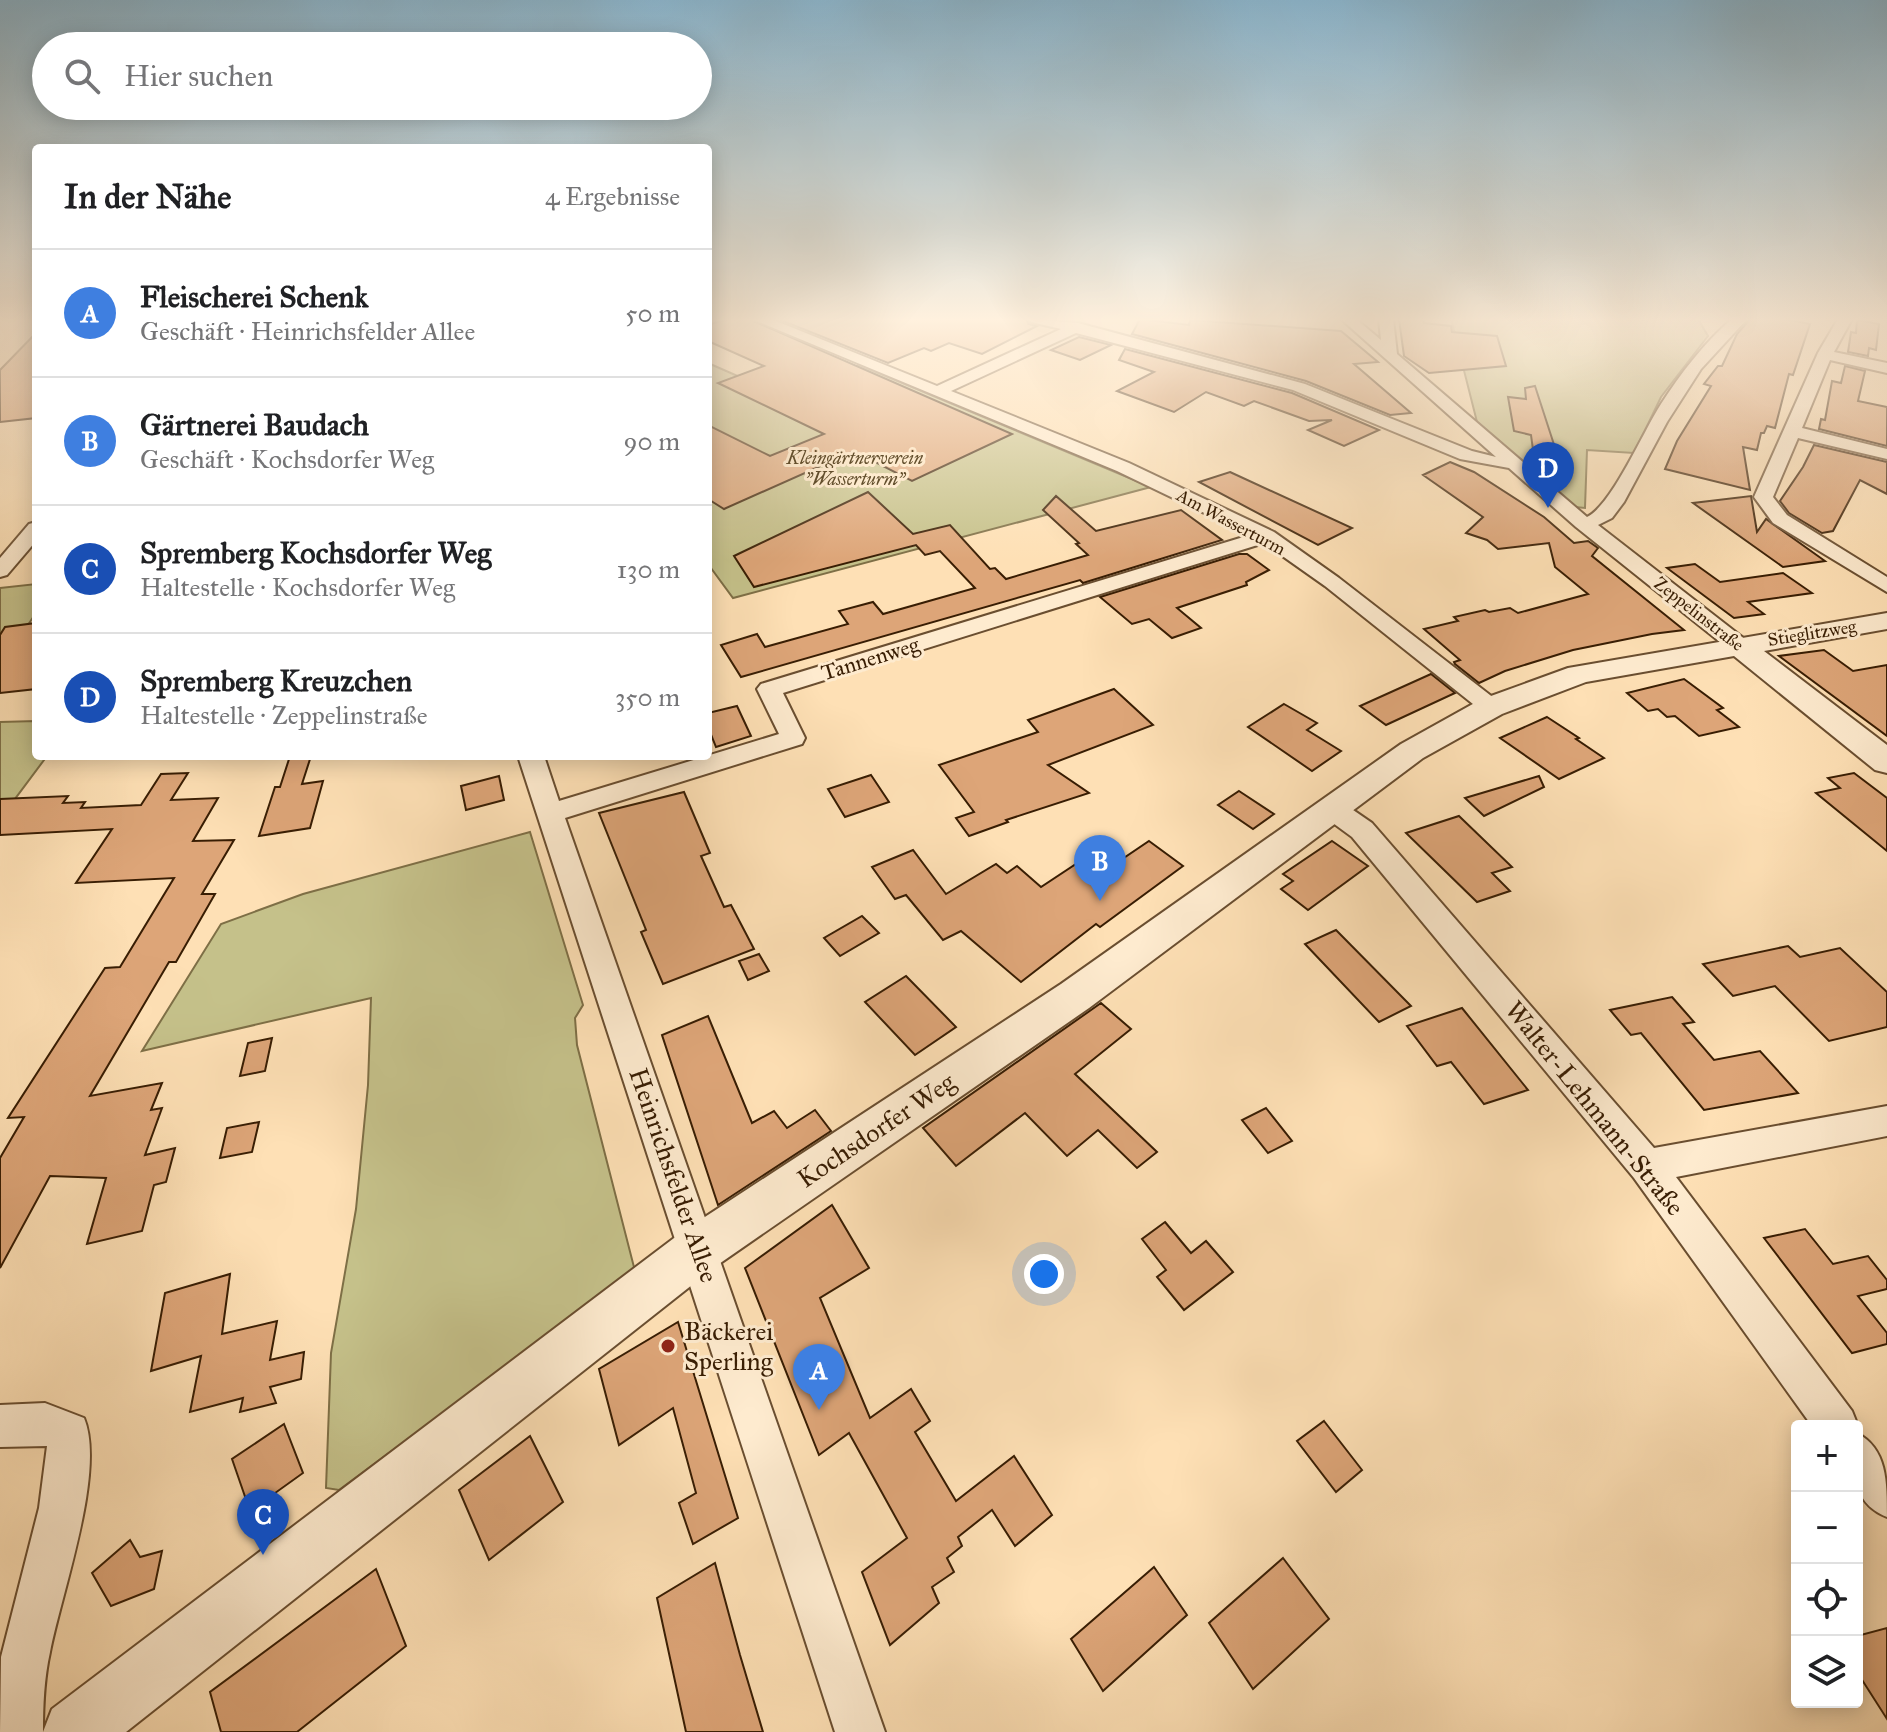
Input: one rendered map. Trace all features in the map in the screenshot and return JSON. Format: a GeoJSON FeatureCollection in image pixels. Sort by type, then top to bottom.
{"type":"FeatureCollection","features":[{"type":"Feature","properties":{"kind":"street","name":"Am Wasserturm"},"geometry":{"type":"LineString","coordinates":[[960,400],[1123,467],[1267,536],[1332,582],[1491,707]]}},
{"type":"Feature","properties":{"kind":"street"},"geometry":{"type":"LineString","coordinates":[[1331,400],[1466,455],[1492,462],[1513,463]]}},
{"type":"Feature","properties":{"kind":"street","name":"Zeppelinstraße"},"geometry":{"type":"LineString","coordinates":[[1440,400],[1583,523],[1887,762]]}},
{"type":"Feature","properties":{"kind":"street"},"geometry":{"type":"LineString","coordinates":[[1583,523],[1592,522],[1607,513],[1674,400]]}},
{"type":"Feature","properties":{"kind":"street"},"geometry":{"type":"LineString","coordinates":[[1806,400],[1763,497],[1780,519],[1887,586]]}},
{"type":"Feature","properties":{"kind":"street"},"geometry":{"type":"LineString","coordinates":[[1792,431],[1887,454]]}},
{"type":"Feature","properties":{"kind":"street"},"geometry":{"type":"LineString","coordinates":[[0,571],[32,533]]}},
{"type":"Feature","properties":{"kind":"street","name":"Tannenweg"},"geometry":{"type":"LineString","coordinates":[[551,813],[793,738],[769,689],[1267,536]]}},
{"type":"Feature","properties":{"kind":"street","name":"Stieglitzweg"},"geometry":{"type":"LineString","coordinates":[[1738,645],[1887,621]]}},
{"type":"Feature","properties":{"kind":"street","name":"Kochsdorfer Weg"},"geometry":{"type":"LineString","coordinates":[[75,1732],[699,1249],[1075,996],[1412,751],[1491,707],[1579,674],[1738,645]]}},
{"type":"Feature","properties":{"kind":"street","name":"Heinrichsfelder Allee"},"geometry":{"type":"LineString","coordinates":[[532,760],[860,1732]]}},
{"type":"Feature","properties":{"kind":"street","name":"Walter-Lehmann-Straße"},"geometry":{"type":"LineString","coordinates":[[1331,808],[1362,830],[1647,1166],[1833,1420]]}},
{"type":"Feature","properties":{"kind":"street"},"geometry":{"type":"LineString","coordinates":[[1647,1166],[1887,1121]]}},
{"type":"Feature","properties":{"kind":"street"},"geometry":{"type":"LineString","coordinates":[[0,1426],[45,1424],[69,1433],[69,1471],[28,1644],[18,1706],[18,1732]]}},
{"type":"Feature","properties":{"kind":"street"},"geometry":{"type":"LineString","coordinates":[[1863,1462],[1887,1495]]}},
{"type":"Feature","properties":{"kind":"green space","name":"Kleingärtnerverein \"Wasserturm\""},"geometry":{"type":"Polygon","coordinates":[[[712,400],[942,400],[1151,487],[733,598],[712,569],[712,400]]]}},
{"type":"Feature","properties":{"kind":"green space"},"geometry":{"type":"Polygon","coordinates":[[[1471,400],[1660,400],[1634,453],[1587,450],[1585,508],[1575,507],[1477,422],[1471,400]]]}},
{"type":"Feature","properties":{"kind":"green space"},"geometry":{"type":"Polygon","coordinates":[[[32,584],[32,619],[0,666],[0,588],[32,584]]]}},
{"type":"Feature","properties":{"kind":"green space"},"geometry":{"type":"Polygon","coordinates":[[[32,721],[32,760],[44,760],[0,819],[0,722],[32,721]]]}},
{"type":"Feature","properties":{"kind":"green space"},"geometry":{"type":"Polygon","coordinates":[[[530,832],[583,1005],[575,1018],[577,1045],[635,1271],[339,1490],[326,1488],[331,1353],[356,1209],[368,1085],[371,998],[142,1051],[221,924],[303,894],[530,832]]]}},
{"type":"Feature","properties":{"kind":"building"},"geometry":{"type":"Polygon","coordinates":[[[0,400],[32,400],[32,418],[0,422],[0,400]]]}},
{"type":"Feature","properties":{"kind":"building"},"geometry":{"type":"Polygon","coordinates":[[[753,400],[934,400],[1012,434],[912,481],[854,451],[724,509],[712,502],[712,427],[770,456],[824,434],[753,400]]]}},
{"type":"Feature","properties":{"kind":"building"},"geometry":{"type":"Polygon","coordinates":[[[1141,400],[1193,400],[1174,412],[1141,400]]]}},
{"type":"Feature","properties":{"kind":"building"},"geometry":{"type":"Polygon","coordinates":[[[1227,400],[1308,400],[1379,430],[1344,446],[1308,430],[1332,420],[1309,421],[1254,401],[1244,406],[1227,400]]]}},
{"type":"Feature","properties":{"kind":"building"},"geometry":{"type":"Polygon","coordinates":[[[1353,400],[1396,400],[1411,413],[1390,415],[1353,400]]]}},
{"type":"Feature","properties":{"kind":"building"},"geometry":{"type":"Polygon","coordinates":[[[1508,400],[1539,400],[1559,460],[1534,457],[1531,435],[1514,431],[1508,400]]]}},
{"type":"Feature","properties":{"kind":"building"},"geometry":{"type":"Polygon","coordinates":[[[1702,400],[1782,400],[1775,428],[1767,426],[1761,433],[1757,450],[1743,447],[1750,490],[1665,469],[1677,441],[1702,400]]]}},
{"type":"Feature","properties":{"kind":"building"},"geometry":{"type":"Polygon","coordinates":[[[1829,400],[1858,400],[1887,407],[1887,446],[1819,429],[1821,419],[1825,420],[1829,400]]]}},
{"type":"Feature","properties":{"kind":"building"},"geometry":{"type":"Polygon","coordinates":[[[1814,445],[1887,462],[1887,494],[1860,480],[1833,531],[1822,533],[1789,513],[1780,501],[1814,445]]]}},
{"type":"Feature","properties":{"kind":"building"},"geometry":{"type":"Polygon","coordinates":[[[1450,462],[1474,472],[1544,517],[1574,543],[1588,541],[1598,548],[1592,556],[1684,630],[1573,650],[1505,671],[1479,683],[1455,664],[1460,660],[1424,629],[1458,621],[1454,617],[1485,610],[1510,608],[1518,613],[1588,594],[1555,567],[1549,543],[1498,549],[1487,540],[1466,533],[1483,517],[1423,475],[1450,462]]]}},
{"type":"Feature","properties":{"kind":"building"},"geometry":{"type":"Polygon","coordinates":[[[1230,472],[1352,528],[1318,545],[1199,482],[1230,472]]]}},
{"type":"Feature","properties":{"kind":"building"},"geometry":{"type":"Polygon","coordinates":[[[868,492],[913,534],[950,525],[990,569],[995,568],[1006,579],[1088,555],[1043,510],[1056,496],[1096,531],[1181,510],[1222,540],[1083,583],[1080,580],[741,677],[721,645],[757,634],[765,647],[848,624],[839,611],[873,602],[883,614],[975,588],[940,551],[925,555],[916,545],[754,587],[734,556],[868,492]]]}},
{"type":"Feature","properties":{"kind":"building"},"geometry":{"type":"Polygon","coordinates":[[[1751,496],[1757,532],[1766,519],[1825,561],[1783,567],[1693,503],[1751,496]]]}},
{"type":"Feature","properties":{"kind":"building"},"geometry":{"type":"Polygon","coordinates":[[[1247,554],[1269,570],[1246,582],[1247,585],[1177,608],[1201,628],[1172,638],[1149,619],[1132,624],[1100,597],[1247,554]]]}},
{"type":"Feature","properties":{"kind":"building"},"geometry":{"type":"Polygon","coordinates":[[[1695,564],[1720,582],[1783,573],[1812,593],[1748,602],[1764,614],[1734,618],[1667,568],[1695,564]]]}},
{"type":"Feature","properties":{"kind":"building"},"geometry":{"type":"Polygon","coordinates":[[[32,624],[32,689],[0,693],[0,635],[5,627],[32,624]]]}},
{"type":"Feature","properties":{"kind":"building"},"geometry":{"type":"Polygon","coordinates":[[[1824,650],[1853,671],[1887,665],[1887,736],[1779,656],[1824,650]]]}},
{"type":"Feature","properties":{"kind":"building"},"geometry":{"type":"Polygon","coordinates":[[[1431,674],[1455,693],[1386,725],[1360,706],[1431,674]]]}},
{"type":"Feature","properties":{"kind":"building"},"geometry":{"type":"Polygon","coordinates":[[[1684,679],[1723,708],[1717,710],[1739,727],[1699,736],[1675,716],[1667,717],[1658,709],[1648,711],[1627,693],[1684,679]]]}},
{"type":"Feature","properties":{"kind":"building"},"geometry":{"type":"Polygon","coordinates":[[[1114,689],[1153,725],[1048,765],[1089,793],[1006,820],[1008,822],[969,836],[956,818],[974,812],[939,765],[1038,732],[1028,720],[1114,689]]]}},
{"type":"Feature","properties":{"kind":"building"},"geometry":{"type":"Polygon","coordinates":[[[1284,704],[1317,723],[1307,730],[1341,751],[1312,771],[1248,727],[1284,704]]]}},
{"type":"Feature","properties":{"kind":"building"},"geometry":{"type":"Polygon","coordinates":[[[737,706],[751,736],[716,747],[712,737],[712,712],[737,706]]]}},
{"type":"Feature","properties":{"kind":"building"},"geometry":{"type":"Polygon","coordinates":[[[1547,717],[1604,758],[1559,779],[1500,738],[1547,717]]]}},
{"type":"Feature","properties":{"kind":"building"},"geometry":{"type":"Polygon","coordinates":[[[289,760],[310,760],[302,784],[323,781],[310,828],[259,836],[275,787],[280,787],[289,760]]]}},
{"type":"Feature","properties":{"kind":"building"},"geometry":{"type":"Polygon","coordinates":[[[188,773],[171,800],[218,798],[193,841],[234,840],[202,894],[215,894],[176,962],[169,962],[90,1096],[162,1083],[151,1110],[162,1108],[145,1155],[175,1148],[166,1182],[154,1185],[142,1231],[87,1244],[106,1178],[50,1176],[0,1268],[0,1158],[24,1117],[8,1118],[105,968],[120,967],[174,878],[76,883],[112,829],[0,835],[0,799],[68,796],[63,803],[85,802],[81,808],[141,805],[161,774],[188,773]]]}},
{"type":"Feature","properties":{"kind":"building"},"geometry":{"type":"Polygon","coordinates":[[[1854,773],[1887,798],[1887,851],[1816,793],[1840,788],[1828,778],[1854,773]]]}},
{"type":"Feature","properties":{"kind":"building"},"geometry":{"type":"Polygon","coordinates":[[[871,775],[889,802],[845,817],[828,789],[871,775]]]}},
{"type":"Feature","properties":{"kind":"building"},"geometry":{"type":"Polygon","coordinates":[[[499,776],[504,800],[466,810],[461,786],[499,776]]]}},
{"type":"Feature","properties":{"kind":"building"},"geometry":{"type":"Polygon","coordinates":[[[1539,776],[1544,787],[1484,816],[1465,798],[1539,776]]]}},
{"type":"Feature","properties":{"kind":"building"},"geometry":{"type":"Polygon","coordinates":[[[1239,791],[1274,814],[1253,829],[1218,805],[1239,791]]]}},
{"type":"Feature","properties":{"kind":"building"},"geometry":{"type":"Polygon","coordinates":[[[684,792],[710,853],[701,856],[724,907],[731,905],[754,949],[663,984],[641,932],[646,930],[599,813],[684,792]]]}},
{"type":"Feature","properties":{"kind":"building"},"geometry":{"type":"Polygon","coordinates":[[[1459,816],[1512,867],[1492,873],[1510,891],[1477,902],[1406,833],[1459,816]]]}},
{"type":"Feature","properties":{"kind":"building"},"geometry":{"type":"Polygon","coordinates":[[[1149,841],[1183,866],[1100,927],[1096,924],[1021,982],[961,931],[943,940],[906,895],[895,899],[872,867],[913,850],[946,894],[996,864],[1007,873],[1017,866],[1041,887],[1085,858],[1103,872],[1149,841]]]}},
{"type":"Feature","properties":{"kind":"building"},"geometry":{"type":"Polygon","coordinates":[[[1332,841],[1368,866],[1308,910],[1281,889],[1293,881],[1283,874],[1332,841]]]}},
{"type":"Feature","properties":{"kind":"building"},"geometry":{"type":"Polygon","coordinates":[[[862,916],[879,933],[840,956],[824,938],[862,916]]]}},
{"type":"Feature","properties":{"kind":"building"},"geometry":{"type":"Polygon","coordinates":[[[1336,930],[1411,1006],[1379,1022],[1305,944],[1336,930]]]}},
{"type":"Feature","properties":{"kind":"building"},"geometry":{"type":"Polygon","coordinates":[[[1788,946],[1800,957],[1840,948],[1887,992],[1887,1027],[1829,1041],[1775,986],[1733,996],[1703,964],[1788,946]]]}},
{"type":"Feature","properties":{"kind":"building"},"geometry":{"type":"Polygon","coordinates":[[[759,954],[769,971],[748,980],[739,961],[759,954]]]}},
{"type":"Feature","properties":{"kind":"building"},"geometry":{"type":"Polygon","coordinates":[[[906,976],[956,1027],[915,1055],[865,1002],[906,976]]]}},
{"type":"Feature","properties":{"kind":"building"},"geometry":{"type":"Polygon","coordinates":[[[1672,997],[1694,1022],[1683,1024],[1714,1060],[1760,1051],[1798,1093],[1704,1110],[1641,1033],[1631,1035],[1610,1010],[1672,997]]]}},
{"type":"Feature","properties":{"kind":"building"},"geometry":{"type":"Polygon","coordinates":[[[1101,1003],[1131,1029],[1075,1074],[1157,1152],[1137,1168],[1098,1130],[1067,1156],[1025,1113],[956,1166],[923,1128],[1101,1003]]]}},
{"type":"Feature","properties":{"kind":"building"},"geometry":{"type":"Polygon","coordinates":[[[1462,1008],[1528,1090],[1484,1104],[1451,1062],[1437,1066],[1407,1026],[1462,1008]]]}},
{"type":"Feature","properties":{"kind":"building"},"geometry":{"type":"Polygon","coordinates":[[[708,1016],[752,1123],[774,1111],[787,1128],[815,1110],[831,1131],[718,1205],[662,1035],[708,1016]]]}},
{"type":"Feature","properties":{"kind":"building"},"geometry":{"type":"Polygon","coordinates":[[[272,1038],[265,1071],[240,1076],[248,1043],[272,1038]]]}},
{"type":"Feature","properties":{"kind":"building"},"geometry":{"type":"Polygon","coordinates":[[[1266,1108],[1292,1141],[1268,1153],[1242,1120],[1266,1108]]]}},
{"type":"Feature","properties":{"kind":"building"},"geometry":{"type":"Polygon","coordinates":[[[259,1122],[252,1152],[220,1158],[227,1128],[259,1122]]]}},
{"type":"Feature","properties":{"kind":"building"},"geometry":{"type":"Polygon","coordinates":[[[832,1205],[869,1268],[820,1298],[870,1418],[911,1389],[930,1421],[915,1432],[956,1501],[1014,1456],[1052,1515],[1015,1546],[992,1510],[958,1537],[962,1546],[947,1558],[954,1572],[932,1587],[939,1603],[890,1645],[862,1572],[907,1538],[849,1433],[819,1455],[745,1268],[832,1205]]]}},
{"type":"Feature","properties":{"kind":"building"},"geometry":{"type":"Polygon","coordinates":[[[1165,1222],[1191,1253],[1206,1241],[1233,1272],[1184,1310],[1157,1277],[1166,1270],[1142,1239],[1165,1222]]]}},
{"type":"Feature","properties":{"kind":"building"},"geometry":{"type":"Polygon","coordinates":[[[1805,1229],[1833,1264],[1868,1256],[1887,1280],[1887,1289],[1858,1296],[1887,1333],[1887,1344],[1852,1353],[1764,1238],[1805,1229]]]}},
{"type":"Feature","properties":{"kind":"building"},"geometry":{"type":"Polygon","coordinates":[[[230,1274],[222,1334],[277,1321],[270,1360],[304,1352],[301,1379],[270,1387],[276,1403],[240,1412],[243,1398],[190,1412],[201,1356],[151,1371],[165,1293],[230,1274]]]}},
{"type":"Feature","properties":{"kind":"building"},"geometry":{"type":"Polygon","coordinates":[[[678,1322],[738,1518],[693,1544],[679,1503],[696,1493],[673,1408],[619,1445],[599,1369],[678,1322]]]}},
{"type":"Feature","properties":{"kind":"building"},"geometry":{"type":"Polygon","coordinates":[[[1324,1421],[1362,1470],[1336,1492],[1297,1441],[1324,1421]]]}},
{"type":"Feature","properties":{"kind":"building"},"geometry":{"type":"Polygon","coordinates":[[[284,1424],[303,1473],[250,1511],[232,1459],[284,1424]]]}},
{"type":"Feature","properties":{"kind":"building"},"geometry":{"type":"Polygon","coordinates":[[[530,1436],[563,1502],[489,1560],[459,1490],[530,1436]]]}},
{"type":"Feature","properties":{"kind":"building"},"geometry":{"type":"Polygon","coordinates":[[[130,1540],[140,1557],[162,1551],[154,1589],[111,1606],[92,1573],[130,1540]]]}},
{"type":"Feature","properties":{"kind":"building"},"geometry":{"type":"Polygon","coordinates":[[[1283,1558],[1329,1619],[1253,1689],[1209,1623],[1283,1558]]]}},
{"type":"Feature","properties":{"kind":"building"},"geometry":{"type":"Polygon","coordinates":[[[715,1563],[763,1732],[686,1732],[657,1598],[715,1563]]]}},
{"type":"Feature","properties":{"kind":"building"},"geometry":{"type":"Polygon","coordinates":[[[1154,1567],[1187,1615],[1103,1691],[1071,1639],[1154,1567]]]}},
{"type":"Feature","properties":{"kind":"building"},"geometry":{"type":"Polygon","coordinates":[[[376,1569],[406,1646],[297,1732],[221,1732],[210,1692],[376,1569]]]}},
{"type":"Feature","properties":{"kind":"building"},"geometry":{"type":"Polygon","coordinates":[[[1887,1628],[1887,1719],[1863,1681],[1863,1634],[1887,1628]]]}},
{"type":"Feature","properties":{"kind":"place","name":"Spremberg Kreuzchen"},"geometry":{"type":"Point","coordinates":[1548,508]}},
{"type":"Feature","properties":{"kind":"place","name":"Gärtnerei Baudach"},"geometry":{"type":"Point","coordinates":[1100,901]}},
{"type":"Feature","properties":{"kind":"place","name":"Bäckerei Sperling"},"geometry":{"type":"Point","coordinates":[668,1346]}},
{"type":"Feature","properties":{"kind":"place","name":"Fleischerei Schenk"},"geometry":{"type":"Point","coordinates":[819,1410]}},
{"type":"Feature","properties":{"kind":"place","name":"Spremberg Kochsdorfer Weg"},"geometry":{"type":"Point","coordinates":[263,1555]}}]}
